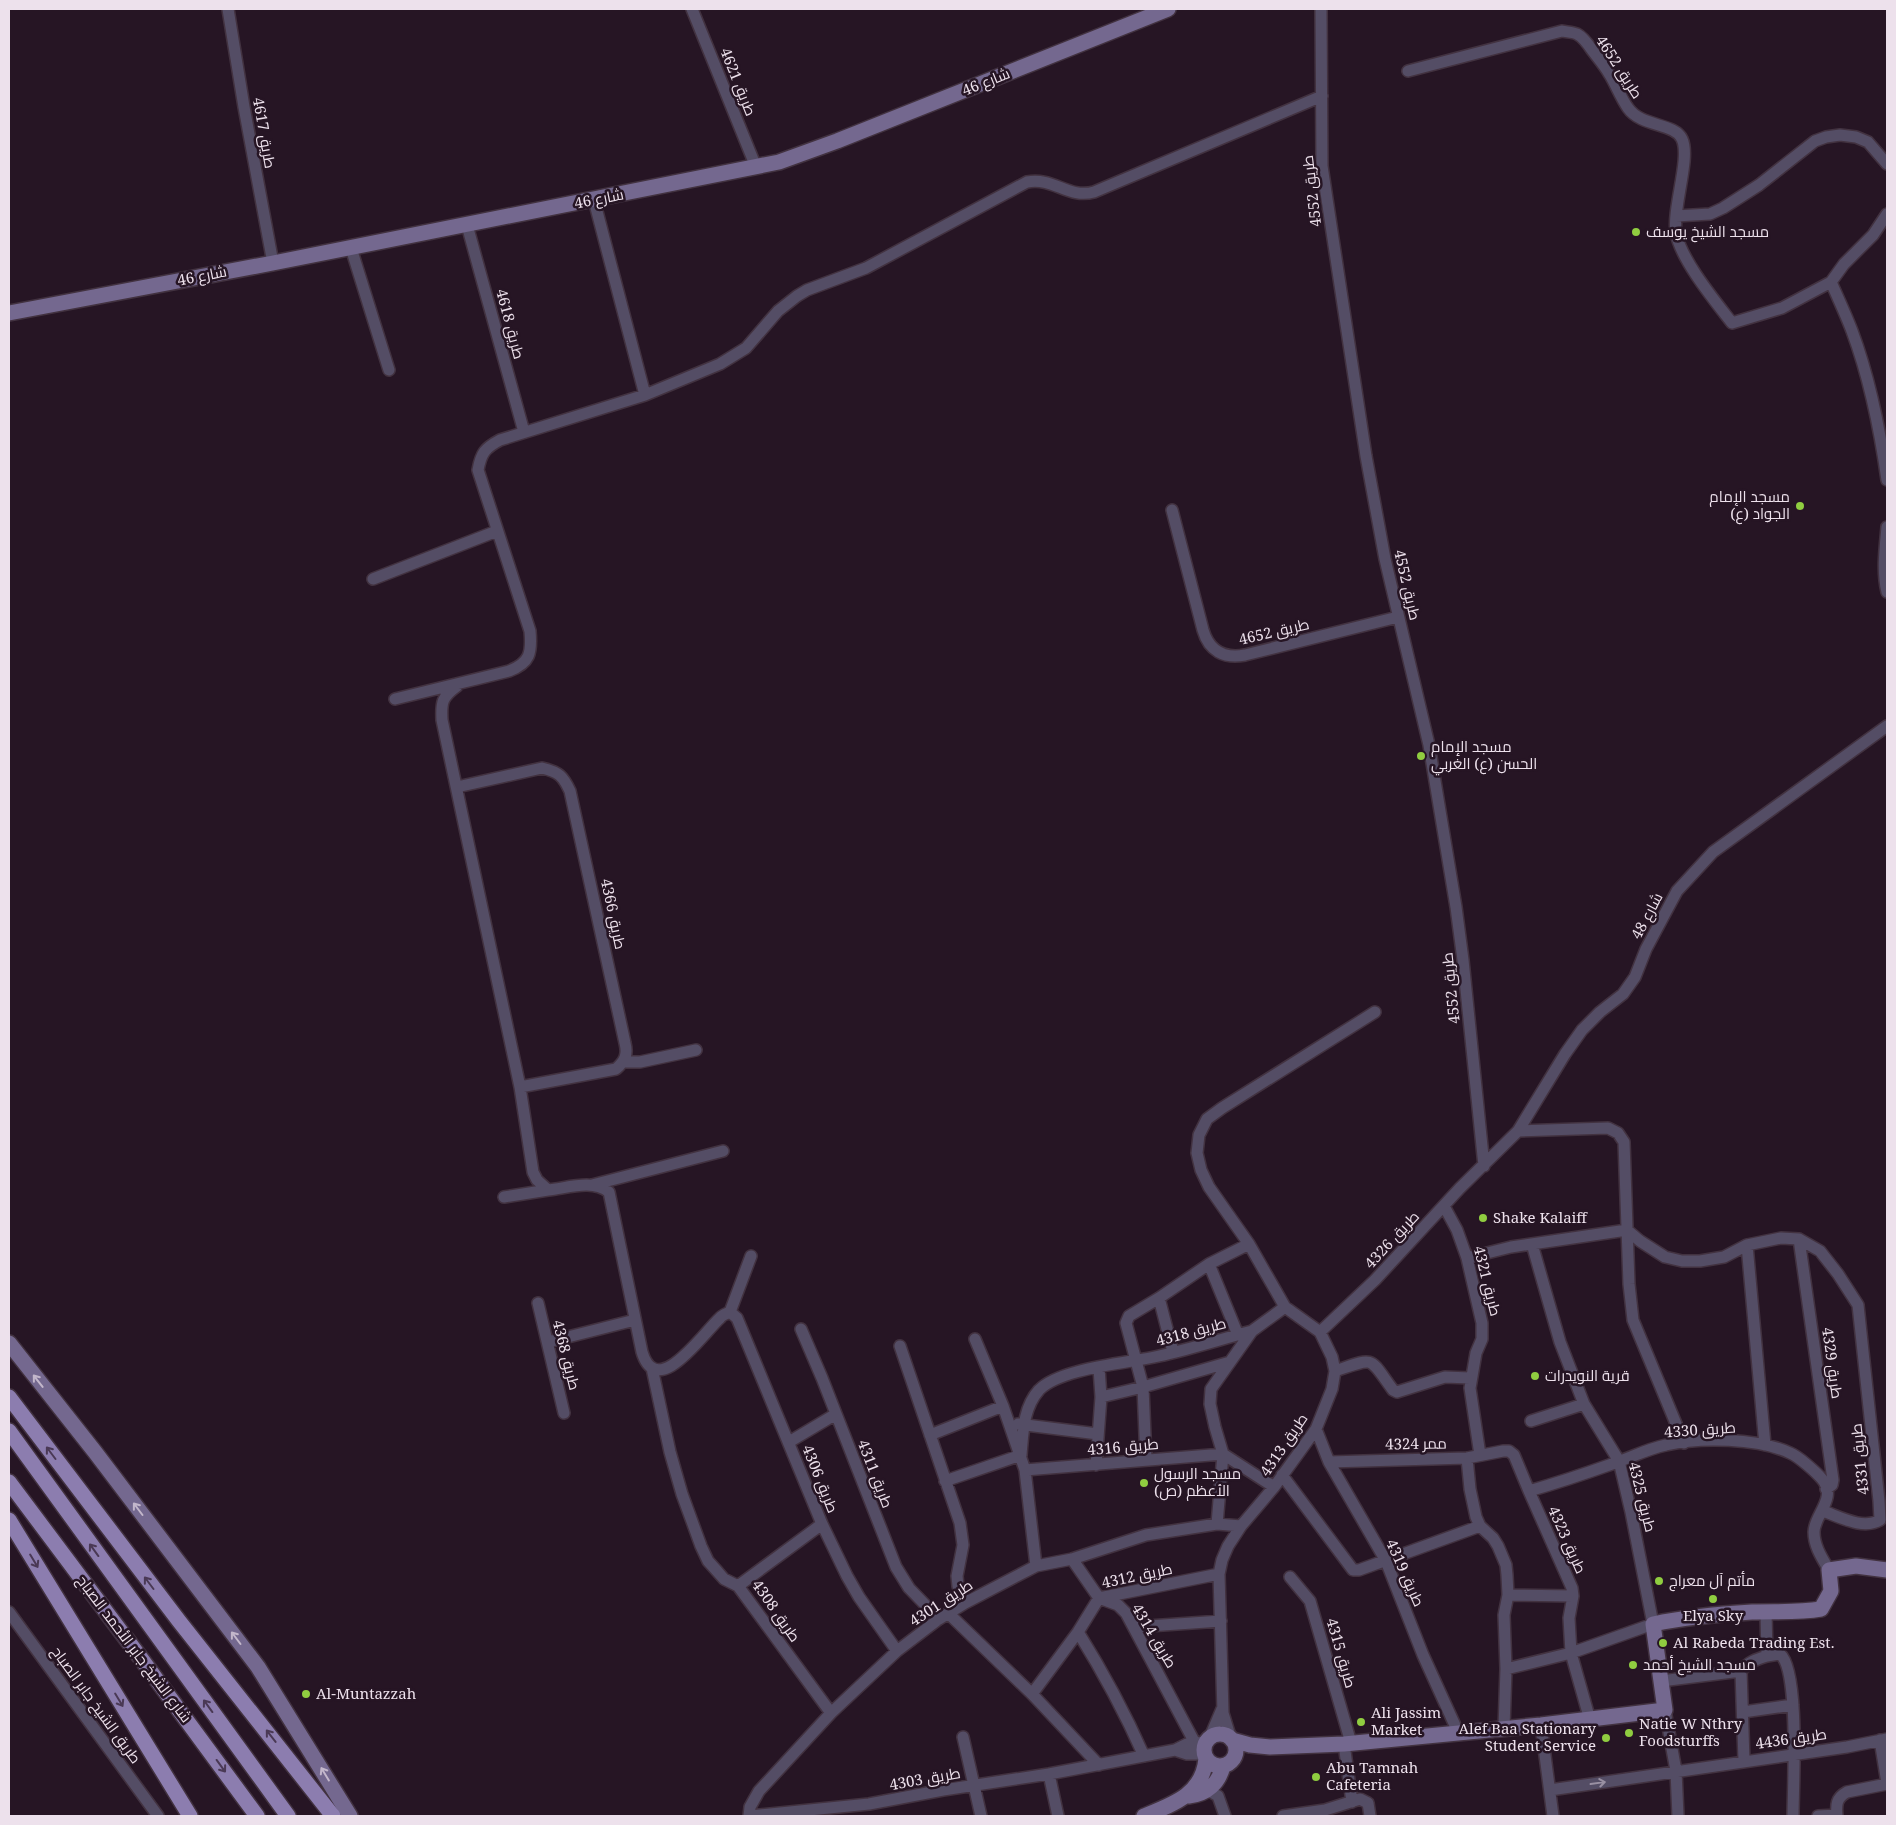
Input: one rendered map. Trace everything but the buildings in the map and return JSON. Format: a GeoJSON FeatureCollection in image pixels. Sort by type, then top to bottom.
{"type":"FeatureCollection","features":[{"type":"Feature","properties":{"kind":"main road"},"geometry":{"type":"LineString","coordinates":[[9,1397],[179,1621],[333,1816]]}},
{"type":"Feature","properties":{"kind":"main road","name":"شارع الشيخ جابر الأحمد الصباح"},"geometry":{"type":"LineString","coordinates":[[9,1431],[288,1816]]}},
{"type":"Feature","properties":{"kind":"main road","name":"شارع الشيخ جابر الأحمد الصباح"},"geometry":{"type":"LineString","coordinates":[[9,1482],[257,1816]]}},
{"type":"Feature","properties":{"kind":"main road"},"geometry":{"type":"LineString","coordinates":[[9,1520],[190,1816]]}},
{"type":"Feature","properties":{"kind":"street","name":"طريق 4617"},"geometry":{"type":"LineString","coordinates":[[228,9],[273,263]]}},
{"type":"Feature","properties":{"kind":"street","name":"طريق 4621"},"geometry":{"type":"LineString","coordinates":[[692,9],[756,167]]}},
{"type":"Feature","properties":{"kind":"street","name":"شارع 46"},"geometry":{"type":"LineString","coordinates":[[9,313],[351,248],[779,162],[837,141],[1168,9]]}},
{"type":"Feature","properties":{"kind":"street","name":"طريق 4552"},"geometry":{"type":"LineString","coordinates":[[1321,9],[1322,166],[1366,456],[1385,558],[1429,745],[1456,906],[1484,1166]]}},
{"type":"Feature","properties":{"kind":"street","name":"طريق 4652"},"geometry":{"type":"LineString","coordinates":[[1408,71],[1562,31],[1576,33],[1583,38],[1608,72],[1628,108],[1635,116],[1647,123],[1679,133],[1683,140],[1685,152],[1676,216]]}},
{"type":"Feature","properties":{"kind":"street"},"geometry":{"type":"LineString","coordinates":[[395,698],[461,684],[522,666],[529,656],[530,631],[478,470],[480,456],[488,446],[524,432],[645,395],[720,364],[746,348],[778,311],[807,290],[866,268],[1022,185],[1041,181],[1054,184],[1074,193],[1094,192],[1322,96]]}},
{"type":"Feature","properties":{"kind":"street"},"geometry":{"type":"LineString","coordinates":[[1887,164],[1868,142],[1856,137],[1840,135],[1826,137],[1815,141],[1759,185],[1724,208],[1710,214],[1676,216],[1676,234],[1683,252],[1706,289],[1732,323],[1782,308],[1831,282],[1844,264],[1873,235],[1887,214]]}},
{"type":"Feature","properties":{"kind":"street"},"geometry":{"type":"LineString","coordinates":[[594,200],[645,395]]}},
{"type":"Feature","properties":{"kind":"street","name":"طريق 4618"},"geometry":{"type":"LineString","coordinates":[[467,225],[524,432]]}},
{"type":"Feature","properties":{"kind":"street"},"geometry":{"type":"LineString","coordinates":[[351,248],[388,370]]}},
{"type":"Feature","properties":{"kind":"street"},"geometry":{"type":"LineString","coordinates":[[1831,282],[1852,331],[1866,373],[1885,442],[1887,480]]}},
{"type":"Feature","properties":{"kind":"street","name":"طريق 4652"},"geometry":{"type":"LineString","coordinates":[[1172,510],[1202,630],[1205,639],[1218,653],[1236,657],[1245,656],[1398,617]]}},
{"type":"Feature","properties":{"kind":"street"},"geometry":{"type":"LineString","coordinates":[[1887,528],[1885,555],[1887,592]]}},
{"type":"Feature","properties":{"kind":"street"},"geometry":{"type":"LineString","coordinates":[[372,579],[497,531]]}},
{"type":"Feature","properties":{"kind":"street"},"geometry":{"type":"LineString","coordinates":[[461,684],[448,693],[442,703],[442,720],[520,1087],[533,1172],[537,1180],[548,1190]]}},
{"type":"Feature","properties":{"kind":"street","name":"شارع 48"},"geometry":{"type":"LineString","coordinates":[[1484,1166],[1518,1131],[1565,1054],[1582,1030],[1622,994],[1635,977],[1646,949],[1677,891],[1712,852],[1887,726]]}},
{"type":"Feature","properties":{"kind":"street","name":"طريق 4366"},"geometry":{"type":"LineString","coordinates":[[457,787],[542,768],[555,771],[565,779],[570,791],[625,1043],[627,1053],[624,1062]]}},
{"type":"Feature","properties":{"kind":"street"},"geometry":{"type":"LineString","coordinates":[[1375,1012],[1230,1103],[1207,1120],[1198,1135],[1197,1154],[1201,1170],[1209,1187],[1249,1244],[1285,1307],[1320,1332],[1332,1357],[1335,1371],[1365,1361],[1370,1362],[1376,1365],[1393,1390],[1397,1392],[1445,1377],[1470,1378]]}},
{"type":"Feature","properties":{"kind":"street"},"geometry":{"type":"LineString","coordinates":[[520,1087],[616,1069],[624,1062],[640,1062],[696,1050]]}},
{"type":"Feature","properties":{"kind":"street"},"geometry":{"type":"LineString","coordinates":[[1518,1131],[1608,1128],[1618,1133],[1624,1142],[1629,1284],[1633,1320],[1684,1443]]}},
{"type":"Feature","properties":{"kind":"street"},"geometry":{"type":"LineString","coordinates":[[504,1197],[592,1185],[723,1150]]}},
{"type":"Feature","properties":{"kind":"street","name":"طريق 4326"},"geometry":{"type":"LineString","coordinates":[[1320,1332],[1375,1280],[1484,1166]]}},
{"type":"Feature","properties":{"kind":"street"},"geometry":{"type":"LineString","coordinates":[[592,1185],[603,1187],[609,1192],[645,1363],[652,1368],[659,1369],[674,1365],[704,1336],[721,1316],[730,1312],[750,1256]]}},
{"type":"Feature","properties":{"kind":"street","name":"طريق 4321"},"geometry":{"type":"LineString","coordinates":[[1444,1206],[1457,1230],[1467,1258],[1482,1323],[1482,1339],[1476,1353],[1470,1378],[1480,1455]]}},
{"type":"Feature","properties":{"kind":"street"},"geometry":{"type":"LineString","coordinates":[[1467,1258],[1532,1244],[1627,1230],[1665,1257],[1700,1262],[1724,1257],[1747,1244],[1781,1238],[1799,1239]]}},
{"type":"Feature","properties":{"kind":"street","name":"طريق 4331"},"geometry":{"type":"LineString","coordinates":[[1799,1239],[1820,1251],[1858,1305],[1880,1520],[1873,1523],[1853,1522],[1823,1511]]}},
{"type":"Feature","properties":{"kind":"street","name":"طريق 4329"},"geometry":{"type":"LineString","coordinates":[[1799,1239],[1833,1480],[1832,1485],[1826,1492],[1823,1511],[1815,1522],[1815,1543],[1829,1570]]}},
{"type":"Feature","properties":{"kind":"street"},"geometry":{"type":"LineString","coordinates":[[1146,1460],[1143,1388],[1126,1323],[1129,1316],[1210,1264],[1249,1244]]}},
{"type":"Feature","properties":{"kind":"street","name":"طريق 4325"},"geometry":{"type":"LineString","coordinates":[[1532,1244],[1560,1342],[1584,1404],[1619,1462],[1632,1512],[1653,1624]]}},
{"type":"Feature","properties":{"kind":"street"},"geometry":{"type":"LineString","coordinates":[[1747,1244],[1765,1445]]}},
{"type":"Feature","properties":{"kind":"street"},"geometry":{"type":"LineString","coordinates":[[1210,1264],[1238,1335]]}},
{"type":"Feature","properties":{"kind":"street"},"geometry":{"type":"LineString","coordinates":[[1159,1298],[1172,1352]]}},
{"type":"Feature","properties":{"kind":"street","name":"طريق 4368"},"geometry":{"type":"LineString","coordinates":[[538,1303],[564,1413]]}},
{"type":"Feature","properties":{"kind":"street"},"geometry":{"type":"LineString","coordinates":[[1218,1524],[1223,1454],[1210,1404],[1211,1389],[1252,1331],[1285,1307]]}},
{"type":"Feature","properties":{"kind":"street","name":"طريق 4306"},"geometry":{"type":"LineString","coordinates":[[730,1312],[738,1318],[822,1524],[847,1576],[859,1597],[897,1651]]}},
{"type":"Feature","properties":{"kind":"street"},"geometry":{"type":"LineString","coordinates":[[548,1342],[635,1320]]}},
{"type":"Feature","properties":{"kind":"street","name":"طريق 4311"},"geometry":{"type":"LineString","coordinates":[[801,1330],[896,1567],[909,1588],[944,1616],[1032,1694],[1099,1765]]}},
{"type":"Feature","properties":{"kind":"street","name":"طريق 4318"},"geometry":{"type":"LineString","coordinates":[[1021,1455],[1024,1425],[1031,1401],[1039,1390],[1049,1382],[1081,1371],[1172,1352],[1252,1331]]}},
{"type":"Feature","properties":{"kind":"street","name":"طريق 4318"},"geometry":{"type":"LineString","coordinates":[[976,1339],[1009,1422],[1025,1470],[1036,1566]]}},
{"type":"Feature","properties":{"kind":"street"},"geometry":{"type":"LineString","coordinates":[[9,1344],[258,1667],[350,1816]]}},
{"type":"Feature","properties":{"kind":"street"},"geometry":{"type":"LineString","coordinates":[[900,1346],[960,1523],[963,1545],[957,1576],[958,1586],[965,1603]]}},
{"type":"Feature","properties":{"kind":"street"},"geometry":{"type":"LineString","coordinates":[[1101,1398],[1143,1388],[1230,1362]]}},
{"type":"Feature","properties":{"kind":"street"},"geometry":{"type":"LineString","coordinates":[[652,1368],[670,1452],[682,1494],[701,1546],[708,1561],[717,1571],[724,1578],[738,1586]]}},
{"type":"Feature","properties":{"kind":"street"},"geometry":{"type":"LineString","coordinates":[[1096,1465],[1101,1398],[1099,1368]]}},
{"type":"Feature","properties":{"kind":"street","name":"طريق 4313"},"geometry":{"type":"LineString","coordinates":[[1231,1739],[1225,1722],[1223,1705],[1219,1574],[1222,1560],[1228,1546],[1241,1526],[1274,1487],[1316,1429],[1332,1389],[1335,1371]]}},
{"type":"Feature","properties":{"kind":"street"},"geometry":{"type":"LineString","coordinates":[[1531,1421],[1584,1404]]}},
{"type":"Feature","properties":{"kind":"street"},"geometry":{"type":"LineString","coordinates":[[930,1435],[1003,1406]]}},
{"type":"Feature","properties":{"kind":"street"},"geometry":{"type":"LineString","coordinates":[[789,1442],[836,1414]]}},
{"type":"Feature","properties":{"kind":"street"},"geometry":{"type":"LineString","coordinates":[[1009,1422],[1098,1434]]}},
{"type":"Feature","properties":{"kind":"street","name":"طريق 4319"},"geometry":{"type":"LineString","coordinates":[[1316,1429],[1329,1462],[1386,1560],[1423,1655],[1458,1732]]}},
{"type":"Feature","properties":{"kind":"street","name":"طريق 4330"},"geometry":{"type":"LineString","coordinates":[[1529,1491],[1666,1445],[1733,1441],[1751,1442],[1790,1453],[1804,1462],[1823,1480],[1826,1492]]}},
{"type":"Feature","properties":{"kind":"street","name":"ممر 4324"},"geometry":{"type":"LineString","coordinates":[[1329,1462],[1467,1458],[1503,1451]]}},
{"type":"Feature","properties":{"kind":"street","name":"طريق 4323"},"geometry":{"type":"LineString","coordinates":[[1503,1451],[1509,1451],[1514,1455],[1569,1581],[1573,1596],[1569,1618],[1571,1653],[1590,1720]]}},
{"type":"Feature","properties":{"kind":"street"},"geometry":{"type":"LineString","coordinates":[[1223,1454],[1274,1487]]}},
{"type":"Feature","properties":{"kind":"street","name":"طريق 4316"},"geometry":{"type":"LineString","coordinates":[[1025,1470],[1223,1454]]}},
{"type":"Feature","properties":{"kind":"street"},"geometry":{"type":"LineString","coordinates":[[945,1481],[1021,1455]]}},
{"type":"Feature","properties":{"kind":"street"},"geometry":{"type":"LineString","coordinates":[[1467,1458],[1470,1489],[1476,1517],[1480,1526],[1493,1538],[1502,1555],[1507,1575],[1508,1595],[1504,1615],[1506,1669],[1504,1728]]}},
{"type":"Feature","properties":{"kind":"street"},"geometry":{"type":"LineString","coordinates":[[1282,1475],[1353,1570],[1359,1570],[1480,1526]]}},
{"type":"Feature","properties":{"kind":"street","name":"طريق 4308"},"geometry":{"type":"LineString","coordinates":[[822,1524],[738,1586],[831,1713]]}},
{"type":"Feature","properties":{"kind":"street","name":"طريق 4301"},"geometry":{"type":"LineString","coordinates":[[750,1816],[750,1807],[759,1792],[831,1713],[897,1651],[965,1603],[1036,1566],[1072,1559],[1146,1535],[1218,1524],[1241,1526]]}},
{"type":"Feature","properties":{"kind":"street"},"geometry":{"type":"LineString","coordinates":[[1072,1559],[1099,1598]]}},
{"type":"Feature","properties":{"kind":"street"},"geometry":{"type":"LineString","coordinates":[[1506,1669],[1571,1653],[1653,1624],[1688,1617],[1766,1612],[1806,1612],[1822,1609],[1831,1591],[1829,1570],[1856,1566],[1887,1570]]}},
{"type":"Feature","properties":{"kind":"street","name":"طريق 4312"},"geometry":{"type":"LineString","coordinates":[[1032,1694],[1078,1632],[1099,1598],[1219,1574]]}},
{"type":"Feature","properties":{"kind":"street","name":"طريق 4315"},"geometry":{"type":"LineString","coordinates":[[1290,1577],[1310,1600],[1348,1744],[1352,1802]]}},
{"type":"Feature","properties":{"kind":"street"},"geometry":{"type":"LineString","coordinates":[[1508,1595],[1573,1596]]}},
{"type":"Feature","properties":{"kind":"street","name":"طريق 4314"},"geometry":{"type":"LineString","coordinates":[[1099,1598],[1118,1605],[1126,1613],[1204,1747]]}},
{"type":"Feature","properties":{"kind":"street","name":"طريق الشيخ جابر الصباح"},"geometry":{"type":"LineString","coordinates":[[9,1612],[158,1816]]}},
{"type":"Feature","properties":{"kind":"street"},"geometry":{"type":"LineString","coordinates":[[1766,1612],[1767,1656]]}},
{"type":"Feature","properties":{"kind":"street"},"geometry":{"type":"LineString","coordinates":[[1134,1627],[1221,1621]]}},
{"type":"Feature","properties":{"kind":"street"},"geometry":{"type":"LineString","coordinates":[[1653,1624],[1676,1771],[1678,1816]]}},
{"type":"Feature","properties":{"kind":"street"},"geometry":{"type":"LineString","coordinates":[[1078,1632],[1098,1664],[1144,1756]]}},
{"type":"Feature","properties":{"kind":"street"},"geometry":{"type":"LineString","coordinates":[[1744,1761],[1741,1671],[1753,1661],[1780,1654],[1785,1658],[1792,1691],[1793,1816]]}},
{"type":"Feature","properties":{"kind":"street"},"geometry":{"type":"LineString","coordinates":[[1661,1681],[1741,1671]]}},
{"type":"Feature","properties":{"kind":"street","name":"طريق 4313"},"geometry":{"type":"LineString","coordinates":[[1204,1747],[1223,1705]]}},
{"type":"Feature","properties":{"kind":"street"},"geometry":{"type":"LineString","coordinates":[[1743,1712],[1793,1705]]}},
{"type":"Feature","properties":{"kind":"street"},"geometry":{"type":"LineString","coordinates":[[1204,1747],[1221,1734],[1231,1739],[1270,1747],[1348,1744],[1590,1720],[1665,1710]]}},
{"type":"Feature","properties":{"kind":"street"},"geometry":{"type":"LineString","coordinates":[[1541,1725],[1553,1816]]}},
{"type":"Feature","properties":{"kind":"street"},"geometry":{"type":"LineString","coordinates":[[963,1737],[980,1816]]}},
{"type":"Feature","properties":{"kind":"street"},"geometry":{"type":"LineString","coordinates":[[1185,1797],[1197,1795],[1208,1790],[1218,1780],[1236,1748],[1231,1739]]}},
{"type":"Feature","properties":{"kind":"street"},"geometry":{"type":"LineString","coordinates":[[1818,1816],[1837,1815],[1836,1803],[1842,1795],[1887,1784],[1884,1740]]}},
{"type":"Feature","properties":{"kind":"street","name":"طريق 4436"},"geometry":{"type":"LineString","coordinates":[[1550,1790],[1884,1740]]}},
{"type":"Feature","properties":{"kind":"street"},"geometry":{"type":"LineString","coordinates":[[1204,1747],[1214,1765],[1228,1763],[1270,1747]]}},
{"type":"Feature","properties":{"kind":"street"},"geometry":{"type":"LineString","coordinates":[[1151,1815],[1185,1797],[1194,1790],[1201,1781],[1205,1770],[1204,1747]]}},
{"type":"Feature","properties":{"kind":"street","name":"طريق 4303"},"geometry":{"type":"LineString","coordinates":[[750,1816],[806,1813],[869,1804],[1049,1774],[1175,1750],[1187,1754],[1204,1747]]}},
{"type":"Feature","properties":{"kind":"street"},"geometry":{"type":"LineString","coordinates":[[1049,1774],[1058,1816]]}},
{"type":"Feature","properties":{"kind":"street"},"geometry":{"type":"LineString","coordinates":[[1208,1790],[1218,1796],[1225,1816]]}},
{"type":"Feature","properties":{"kind":"street"},"geometry":{"type":"LineString","coordinates":[[1283,1816],[1325,1813],[1360,1799],[1369,1806],[1370,1816]]}},
{"type":"Feature","properties":{"kind":"place","name":"مسجد الشيخ يوسف"},"geometry":{"type":"Point","coordinates":[1636,232]}},
{"type":"Feature","properties":{"kind":"place","name":"مسجد الإمام الجواد (ع)"},"geometry":{"type":"Point","coordinates":[1800,506]}},
{"type":"Feature","properties":{"kind":"place","name":"مسجد الإمام الحسن (ع) الغربي"},"geometry":{"type":"Point","coordinates":[1421,756]}},
{"type":"Feature","properties":{"kind":"place","name":"Shake Kalaiff"},"geometry":{"type":"Point","coordinates":[1483,1218]}},
{"type":"Feature","properties":{"kind":"place","name":"قرية النويدرات"},"geometry":{"type":"Point","coordinates":[1535,1376]}},
{"type":"Feature","properties":{"kind":"place","name":"مسجد الرسول الأعظم (ص)"},"geometry":{"type":"Point","coordinates":[1144,1483]}},
{"type":"Feature","properties":{"kind":"place","name":"مأتم آل معراج"},"geometry":{"type":"Point","coordinates":[1659,1581]}},
{"type":"Feature","properties":{"kind":"place","name":"Elya Sky"},"geometry":{"type":"Point","coordinates":[1713,1599]}},
{"type":"Feature","properties":{"kind":"place","name":"Al Rabeda Trading Est."},"geometry":{"type":"Point","coordinates":[1663,1643]}},
{"type":"Feature","properties":{"kind":"place","name":"مسجد الشيخ أحمد"},"geometry":{"type":"Point","coordinates":[1633,1665]}},
{"type":"Feature","properties":{"kind":"place","name":"Al-Muntazzah"},"geometry":{"type":"Point","coordinates":[306,1694]}},
{"type":"Feature","properties":{"kind":"place","name":"Ali Jassim Market"},"geometry":{"type":"Point","coordinates":[1361,1722]}},
{"type":"Feature","properties":{"kind":"place","name":"Natie W Nthry Foodsturffs"},"geometry":{"type":"Point","coordinates":[1629,1733]}},
{"type":"Feature","properties":{"kind":"place","name":"Alef Baa Stationary Student Service"},"geometry":{"type":"Point","coordinates":[1606,1738]}},
{"type":"Feature","properties":{"kind":"place","name":"Abu Tamnah Cafeteria"},"geometry":{"type":"Point","coordinates":[1316,1777]}}]}
